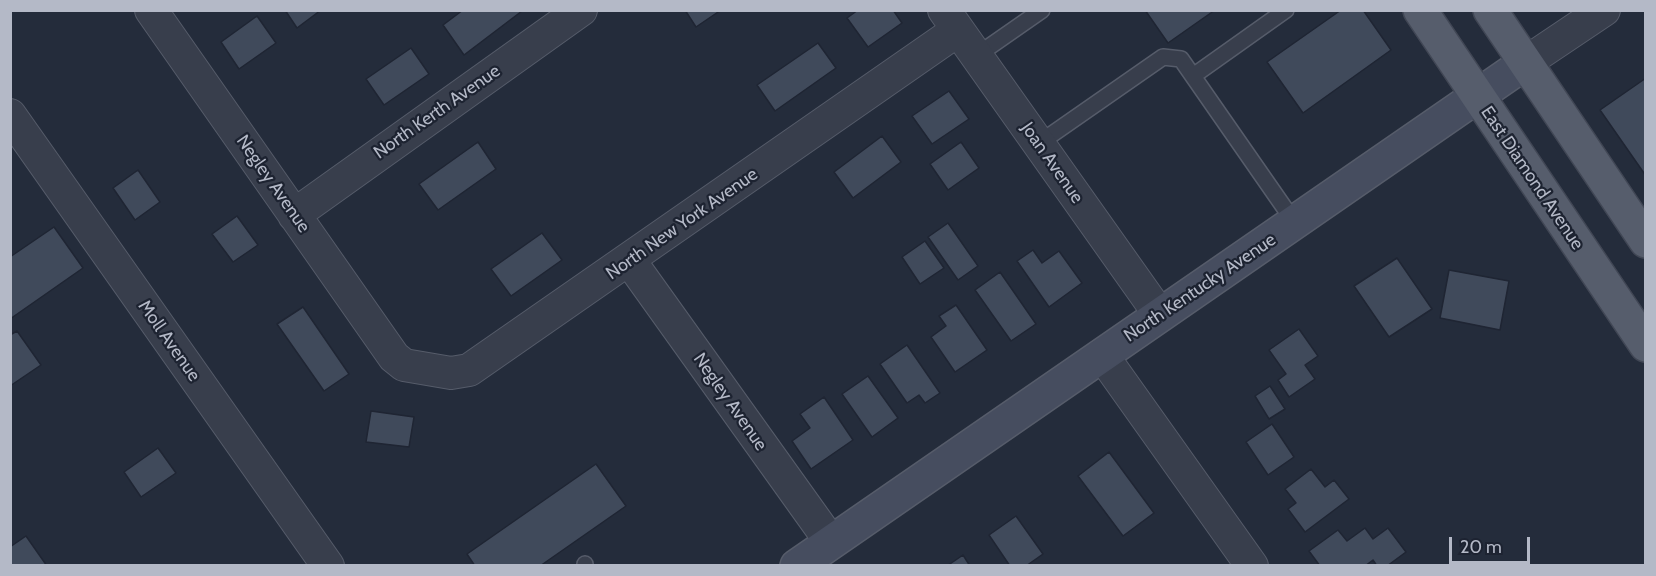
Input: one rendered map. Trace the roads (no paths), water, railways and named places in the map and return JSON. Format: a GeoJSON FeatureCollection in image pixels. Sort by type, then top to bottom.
{"type":"FeatureCollection","features":[{"type":"Feature","properties":{"kind":"main road","name":"East Diamond Avenue"},"geometry":{"type":"LineString","coordinates":[[1420,10],[1646,345]]}},
{"type":"Feature","properties":{"kind":"main road"},"geometry":{"type":"LineString","coordinates":[[1490,10],[1646,241]]}},
{"type":"Feature","properties":{"kind":"street","name":"North Kerth Avenue"},"geometry":{"type":"LineString","coordinates":[[294,215],[581,10]]}},
{"type":"Feature","properties":{"kind":"street","name":"North Kentucky Avenue"},"geometry":{"type":"LineString","coordinates":[[797,566],[1604,10]]}},
{"type":"Feature","properties":{"kind":"street","name":"Negley Avenue"},"geometry":{"type":"LineString","coordinates":[[165,15],[294,215],[394,357]]}},
{"type":"Feature","properties":{"kind":"street","name":"Joan Avenue"},"geometry":{"type":"LineString","coordinates":[[951,20],[1160,315]]}},
{"type":"Feature","properties":{"kind":"street","name":"North New York Avenue"},"geometry":{"type":"LineString","coordinates":[[394,357],[404,365],[433,372],[451,373],[469,370],[630,261],[951,20]]}},
{"type":"Feature","properties":{"kind":"street","name":"Moll Avenue"},"geometry":{"type":"LineString","coordinates":[[10,115],[19,148],[328,566]]}},
{"type":"Feature","properties":{"kind":"street","name":"Negley Avenue"},"geometry":{"type":"LineString","coordinates":[[630,261],[831,542]]}},
{"type":"Feature","properties":{"kind":"street"},"geometry":{"type":"LineString","coordinates":[[1102,355],[1252,566]]}},
{"type":"Feature","properties":{"kind":"lane"},"geometry":{"type":"LineString","coordinates":[[976,56],[1042,10]]}},
{"type":"Feature","properties":{"kind":"lane"},"geometry":{"type":"LineString","coordinates":[[1193,76],[1286,10]]}},
{"type":"Feature","properties":{"kind":"lane"},"geometry":{"type":"LineString","coordinates":[[1038,144],[1163,57],[1181,59],[1295,223]]}}]}
